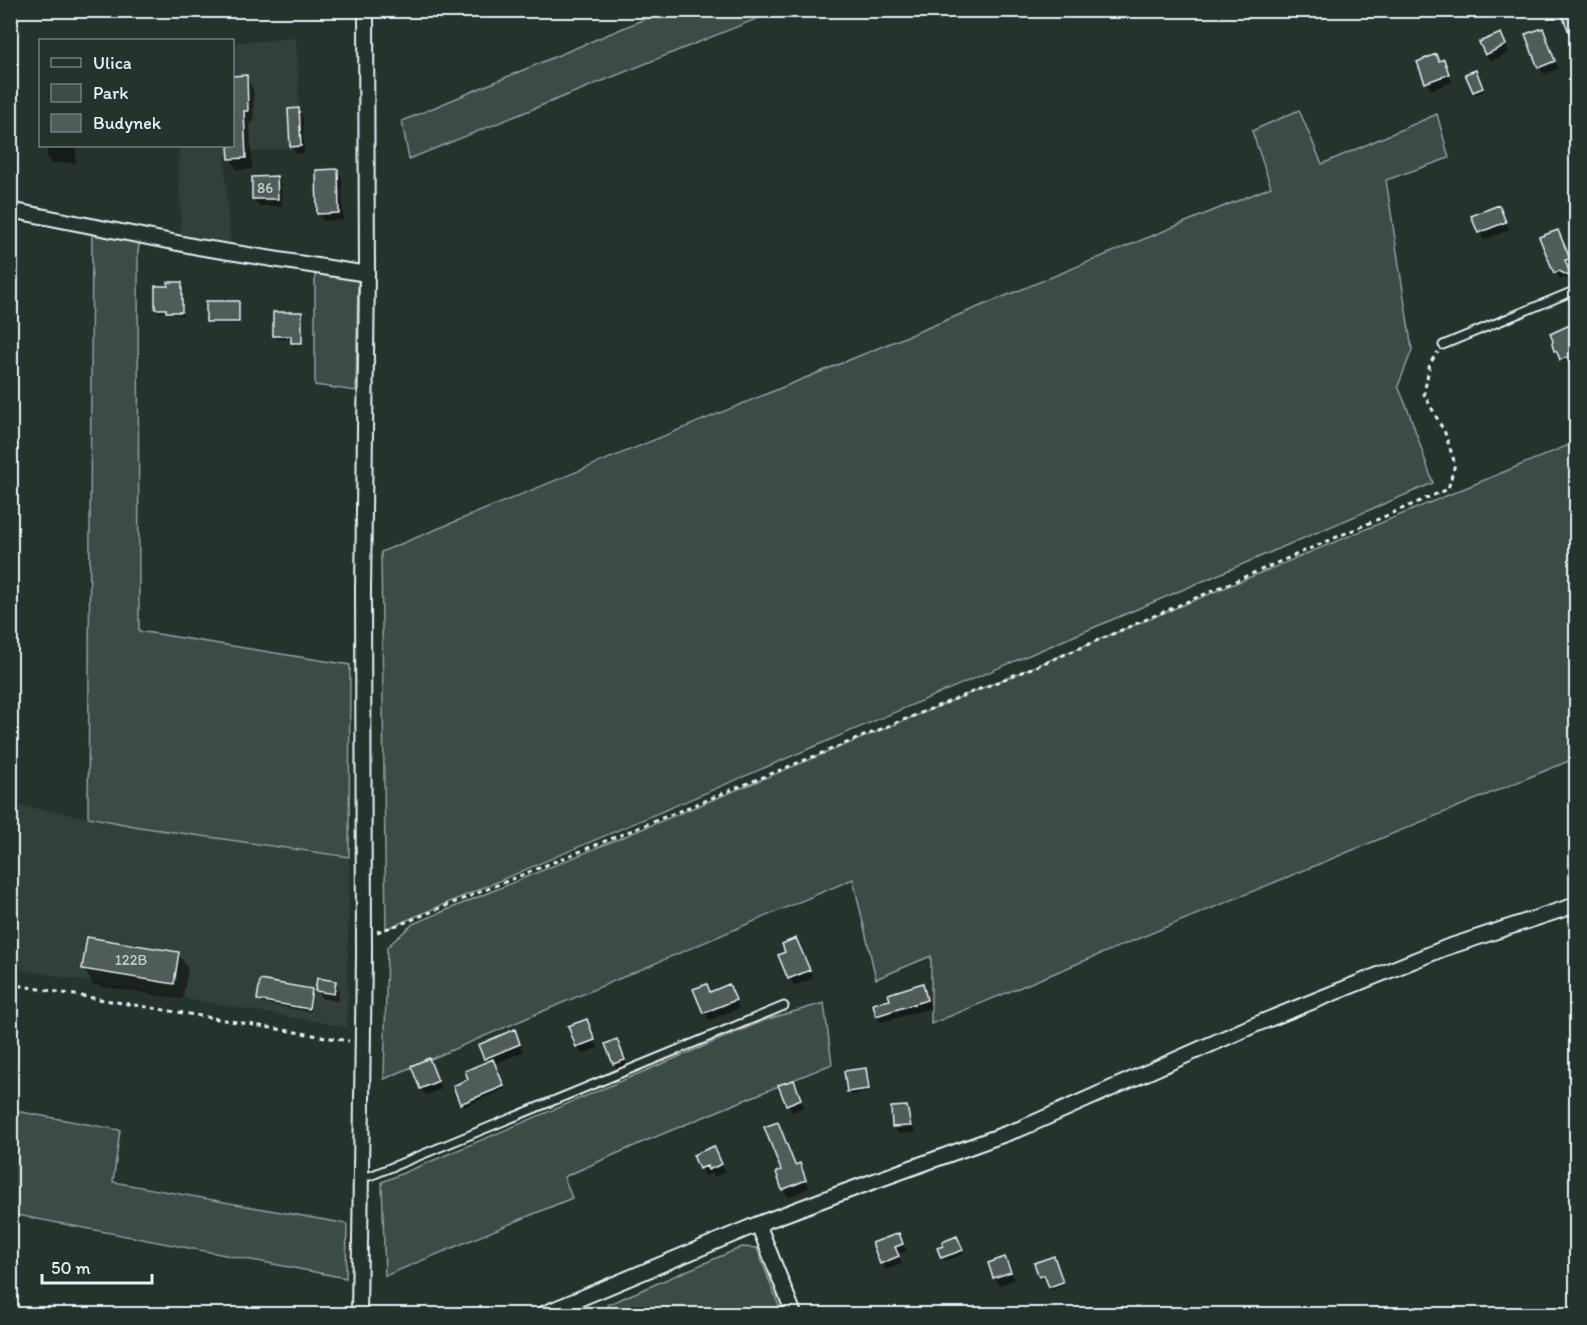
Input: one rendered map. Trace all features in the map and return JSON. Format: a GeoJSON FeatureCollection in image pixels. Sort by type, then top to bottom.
{"type":"FeatureCollection","features":[{"type":"Feature","properties":{"kind":"street"},"geometry":{"type":"LineString","coordinates":[[359,1314],[362,1175],[363,589],[368,274],[366,10]]}},
{"type":"Feature","properties":{"kind":"street"},"geometry":{"type":"LineString","coordinates":[[10,210],[198,247],[368,274]]}},
{"type":"Feature","properties":{"kind":"street"},"geometry":{"type":"LineString","coordinates":[[543,1314],[758,1224],[1022,1128],[1252,1026],[1445,948],[1576,905]]}},
{"type":"Feature","properties":{"kind":"street"},"geometry":{"type":"LineString","coordinates":[[758,1224],[794,1314]]}},
{"type":"Feature","properties":{"kind":"lane"},"geometry":{"type":"LineString","coordinates":[[1443,345],[1576,290]]}},
{"type":"Feature","properties":{"kind":"lane"},"geometry":{"type":"LineString","coordinates":[[362,1175],[370,1176],[784,1006]]}},
{"type":"Feature","properties":{"kind":"path"},"geometry":{"type":"LineString","coordinates":[[363,932],[375,932],[406,922],[1011,676],[1448,489],[1455,464],[1445,433],[1424,394],[1430,363],[1443,345]]}},
{"type":"Feature","properties":{"kind":"path"},"geometry":{"type":"LineString","coordinates":[[10,984],[362,1043]]}},
{"type":"Feature","properties":{"kind":"shaded area"},"geometry":{"type":"Polygon","coordinates":[[[296,38],[301,146],[224,156],[230,243],[181,235],[179,147],[234,147],[234,43],[296,38]]]}},
{"type":"Feature","properties":{"kind":"shaded area"},"geometry":{"type":"Polygon","coordinates":[[[10,804],[139,827],[349,857],[347,1027],[11,968],[10,804]]]}},
{"type":"Feature","properties":{"kind":"green space"},"geometry":{"type":"Polygon","coordinates":[[[666,10],[776,11],[409,159],[402,121],[666,10]]]}},
{"type":"Feature","properties":{"kind":"green space"},"geometry":{"type":"Polygon","coordinates":[[[1299,110],[1322,164],[1437,114],[1449,158],[1386,180],[1412,350],[1398,386],[1433,483],[386,929],[381,552],[1271,187],[1252,131],[1299,110]]]}},
{"type":"Feature","properties":{"kind":"green space"},"geometry":{"type":"Polygon","coordinates":[[[92,234],[140,240],[138,251],[139,631],[350,665],[349,857],[139,827],[88,817],[92,234]]]}},
{"type":"Feature","properties":{"kind":"green space"},"geometry":{"type":"Polygon","coordinates":[[[315,272],[358,281],[356,391],[315,385],[315,272]]]}},
{"type":"Feature","properties":{"kind":"green space"},"geometry":{"type":"Polygon","coordinates":[[[1576,442],[1576,758],[931,1024],[931,956],[876,979],[853,879],[384,1079],[387,947],[413,924],[1576,442]]]}},
{"type":"Feature","properties":{"kind":"green space"},"geometry":{"type":"Polygon","coordinates":[[[824,1003],[832,1064],[564,1177],[572,1198],[385,1276],[382,1182],[768,1019],[824,1003]]]}},
{"type":"Feature","properties":{"kind":"green space"},"geometry":{"type":"Polygon","coordinates":[[[10,1110],[120,1130],[113,1182],[347,1224],[346,1278],[11,1214],[10,1110]]]}},
{"type":"Feature","properties":{"kind":"green space"},"geometry":{"type":"Polygon","coordinates":[[[742,1247],[757,1248],[782,1314],[611,1314],[607,1305],[742,1247]]]}},
{"type":"Feature","properties":{"kind":"building"},"geometry":{"type":"Polygon","coordinates":[[[1560,10],[1576,10],[1576,50],[1560,10]]]}},
{"type":"Feature","properties":{"kind":"building"},"geometry":{"type":"Polygon","coordinates":[[[1543,28],[1555,61],[1538,68],[1525,34],[1543,28]]]}},
{"type":"Feature","properties":{"kind":"building"},"geometry":{"type":"Polygon","coordinates":[[[1501,33],[1506,45],[1485,55],[1479,42],[1501,33]]]}},
{"type":"Feature","properties":{"kind":"building"},"geometry":{"type":"Polygon","coordinates":[[[1436,54],[1439,61],[1444,59],[1449,74],[1425,83],[1417,62],[1436,54]]]}},
{"type":"Feature","properties":{"kind":"building"},"geometry":{"type":"Polygon","coordinates":[[[1476,70],[1483,88],[1473,92],[1465,74],[1476,70]]]}},
{"type":"Feature","properties":{"kind":"building"},"geometry":{"type":"Polygon","coordinates":[[[247,75],[248,111],[244,111],[246,158],[229,159],[228,147],[234,147],[234,76],[247,75]]]}},
{"type":"Feature","properties":{"kind":"building"},"geometry":{"type":"Polygon","coordinates":[[[299,108],[301,146],[290,147],[288,109],[299,108]]]}},
{"type":"Feature","properties":{"kind":"building"},"geometry":{"type":"Polygon","coordinates":[[[338,169],[339,213],[317,214],[316,170],[338,169]]]}},
{"type":"Feature","properties":{"kind":"building"},"geometry":{"type":"Polygon","coordinates":[[[277,176],[278,199],[252,199],[252,177],[277,176]]]}},
{"type":"Feature","properties":{"kind":"building"},"geometry":{"type":"Polygon","coordinates":[[[1499,205],[1506,222],[1478,233],[1471,216],[1499,205]]]}},
{"type":"Feature","properties":{"kind":"building"},"geometry":{"type":"Polygon","coordinates":[[[1558,230],[1570,259],[1565,260],[1571,277],[1559,271],[1554,273],[1539,237],[1558,230]]]}},
{"type":"Feature","properties":{"kind":"building"},"geometry":{"type":"Polygon","coordinates":[[[168,282],[182,282],[182,312],[155,309],[155,286],[168,286],[168,282]]]}},
{"type":"Feature","properties":{"kind":"building"},"geometry":{"type":"Polygon","coordinates":[[[206,301],[239,301],[239,322],[206,322],[206,301]]]}},
{"type":"Feature","properties":{"kind":"building"},"geometry":{"type":"Polygon","coordinates":[[[273,312],[302,312],[302,343],[291,343],[291,336],[273,336],[273,312]]]}},
{"type":"Feature","properties":{"kind":"building"},"geometry":{"type":"Polygon","coordinates":[[[1572,324],[1576,334],[1576,380],[1567,357],[1560,360],[1557,352],[1554,351],[1550,334],[1572,324]]]}},
{"type":"Feature","properties":{"kind":"building"},"geometry":{"type":"Polygon","coordinates":[[[87,937],[179,952],[174,984],[82,969],[87,937]]]}},
{"type":"Feature","properties":{"kind":"building"},"geometry":{"type":"Polygon","coordinates":[[[796,938],[810,970],[788,979],[778,955],[785,952],[782,944],[796,938]]]}},
{"type":"Feature","properties":{"kind":"building"},"geometry":{"type":"Polygon","coordinates":[[[317,978],[336,981],[334,994],[315,991],[317,978]]]}},
{"type":"Feature","properties":{"kind":"building"},"geometry":{"type":"Polygon","coordinates":[[[260,980],[312,989],[309,1009],[257,1000],[260,980]]]}},
{"type":"Feature","properties":{"kind":"building"},"geometry":{"type":"Polygon","coordinates":[[[923,983],[927,1000],[876,1016],[873,1004],[890,1000],[888,994],[923,983]]]}},
{"type":"Feature","properties":{"kind":"building"},"geometry":{"type":"Polygon","coordinates":[[[707,984],[710,992],[729,984],[736,1000],[703,1013],[693,989],[707,984]]]}},
{"type":"Feature","properties":{"kind":"building"},"geometry":{"type":"Polygon","coordinates":[[[587,1019],[595,1040],[576,1047],[568,1026],[587,1019]]]}},
{"type":"Feature","properties":{"kind":"building"},"geometry":{"type":"Polygon","coordinates":[[[515,1029],[520,1044],[484,1059],[478,1045],[515,1029]]]}},
{"type":"Feature","properties":{"kind":"building"},"geometry":{"type":"Polygon","coordinates":[[[617,1039],[625,1060],[613,1064],[605,1044],[617,1039]]]}},
{"type":"Feature","properties":{"kind":"building"},"geometry":{"type":"Polygon","coordinates":[[[429,1058],[438,1081],[420,1089],[411,1066],[429,1058]]]}},
{"type":"Feature","properties":{"kind":"building"},"geometry":{"type":"Polygon","coordinates":[[[493,1059],[504,1086],[460,1104],[453,1086],[468,1079],[465,1071],[493,1059]]]}},
{"type":"Feature","properties":{"kind":"building"},"geometry":{"type":"Polygon","coordinates":[[[866,1068],[869,1089],[847,1092],[844,1071],[866,1068]]]}},
{"type":"Feature","properties":{"kind":"building"},"geometry":{"type":"Polygon","coordinates":[[[794,1080],[801,1099],[786,1105],[778,1085],[794,1080]]]}},
{"type":"Feature","properties":{"kind":"building"},"geometry":{"type":"Polygon","coordinates":[[[907,1106],[911,1126],[892,1127],[891,1107],[907,1106]]]}},
{"type":"Feature","properties":{"kind":"building"},"geometry":{"type":"Polygon","coordinates":[[[778,1122],[795,1165],[800,1163],[806,1180],[782,1190],[776,1172],[781,1170],[764,1127],[778,1122]]]}},
{"type":"Feature","properties":{"kind":"building"},"geometry":{"type":"Polygon","coordinates":[[[714,1146],[722,1164],[708,1170],[707,1166],[699,1169],[693,1155],[714,1146]]]}},
{"type":"Feature","properties":{"kind":"building"},"geometry":{"type":"Polygon","coordinates":[[[899,1233],[903,1244],[895,1247],[899,1256],[880,1264],[872,1243],[899,1233]]]}},
{"type":"Feature","properties":{"kind":"building"},"geometry":{"type":"Polygon","coordinates":[[[957,1236],[963,1250],[941,1258],[937,1248],[943,1246],[942,1242],[957,1236]]]}},
{"type":"Feature","properties":{"kind":"building"},"geometry":{"type":"Polygon","coordinates":[[[1054,1256],[1063,1282],[1049,1287],[1044,1275],[1039,1277],[1034,1263],[1054,1256]]]}},
{"type":"Feature","properties":{"kind":"building"},"geometry":{"type":"Polygon","coordinates":[[[1005,1257],[1011,1272],[993,1278],[988,1263],[1005,1257]]]}}]}
